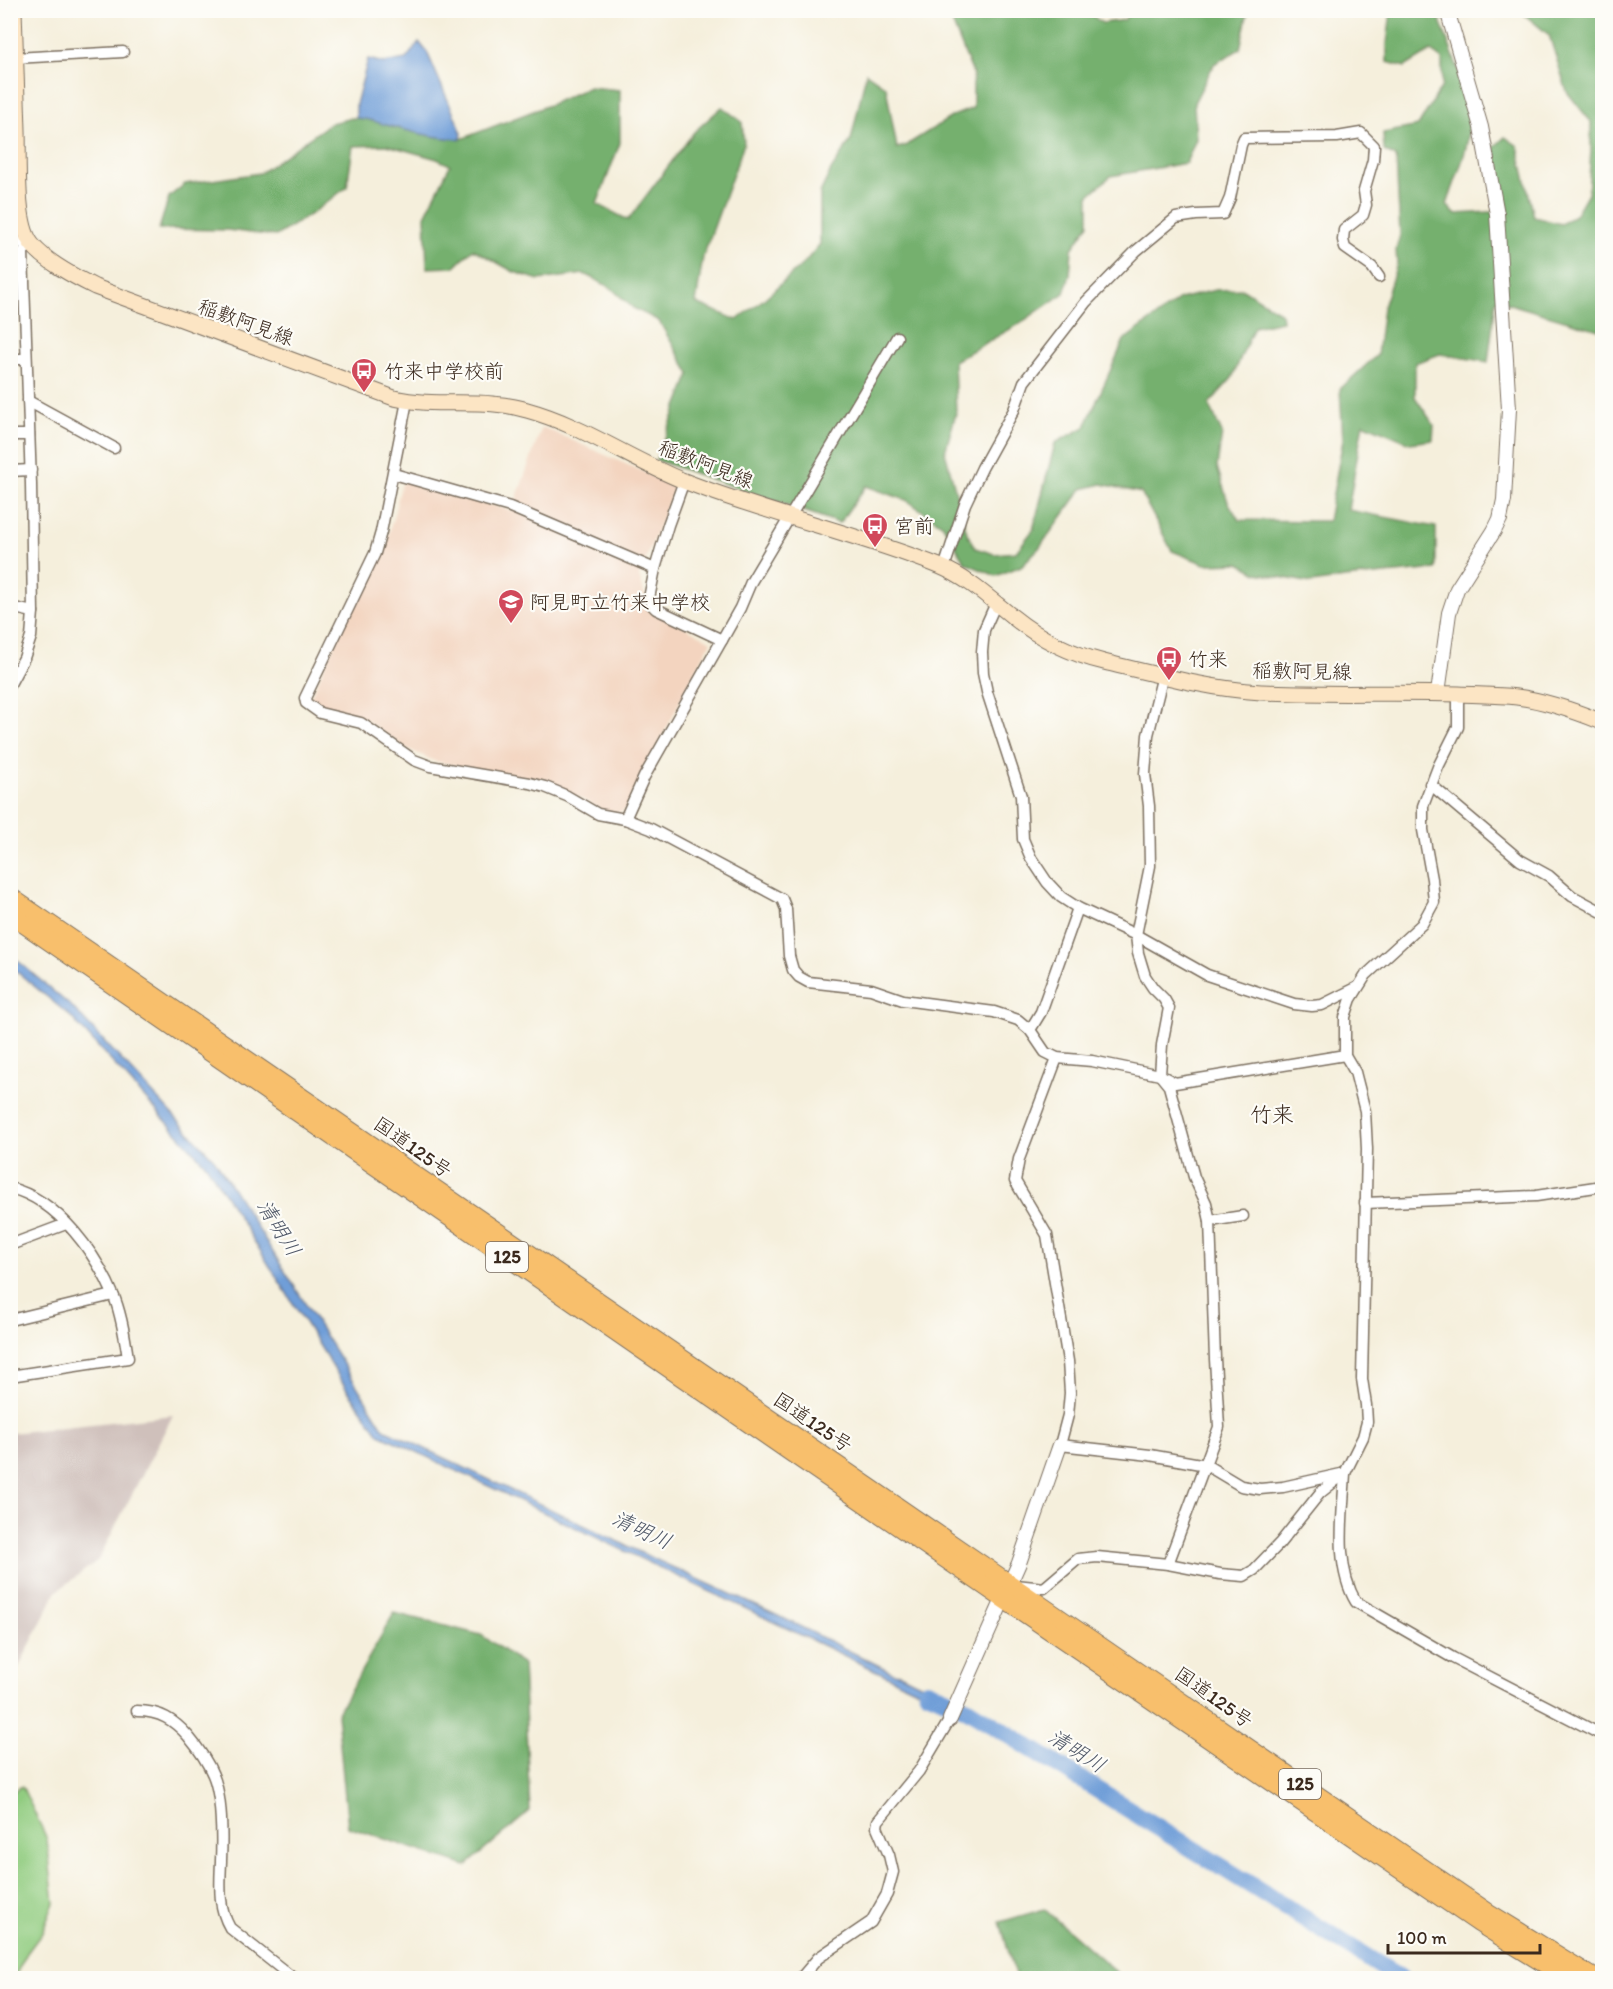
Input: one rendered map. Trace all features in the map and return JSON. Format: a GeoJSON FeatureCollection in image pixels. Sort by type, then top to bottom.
{"type":"FeatureCollection","features":[{"type":"Feature","properties":{"kind":"highway","name":"国道125号"},"geometry":{"type":"LineString","coordinates":[[10,897],[1007,1591],[1479,1923],[1568,1978]]}},
{"type":"Feature","properties":{"kind":"highway","name":"国道125号"},"geometry":{"type":"LineString","coordinates":[[10,914],[1007,1591],[1487,1912],[1594,1978]]}},
{"type":"Feature","properties":{"kind":"main road"},"geometry":{"type":"LineString","coordinates":[[14,10],[14,128],[21,213],[30,242]]}},
{"type":"Feature","properties":{"kind":"main road","name":"稲敷阿見線"},"geometry":{"type":"LineString","coordinates":[[30,242],[68,273],[117,296],[379,393],[407,401],[483,403],[524,409],[568,426],[684,481],[867,540],[944,568],[978,588],[1030,630],[1077,653],[1101,661],[1227,689],[1261,692],[1438,693],[1508,696],[1546,703],[1602,722]]}},
{"type":"Feature","properties":{"kind":"street"},"geometry":{"type":"LineString","coordinates":[[1438,693],[1449,613],[1457,590],[1500,519],[1504,500],[1509,409],[1497,213],[1481,127],[1447,10]]}},
{"type":"Feature","properties":{"kind":"street"},"geometry":{"type":"LineString","coordinates":[[15,58],[123,52]]}},
{"type":"Feature","properties":{"kind":"street"},"geometry":{"type":"LineString","coordinates":[[944,568],[965,504],[1014,410],[1024,382],[1086,302],[1144,244],[1176,218],[1223,214],[1230,198],[1240,145],[1244,138],[1337,137],[1361,133],[1374,146],[1373,160],[1364,190],[1366,205],[1363,215],[1344,230],[1343,240],[1345,248],[1372,267],[1379,277]]}},
{"type":"Feature","properties":{"kind":"street"},"geometry":{"type":"LineString","coordinates":[[10,243],[30,242]]}},
{"type":"Feature","properties":{"kind":"street"},"geometry":{"type":"LineString","coordinates":[[10,684],[24,658],[31,637],[33,612],[31,470],[23,252],[30,242]]}},
{"type":"Feature","properties":{"kind":"street"},"geometry":{"type":"LineString","coordinates":[[625,819],[644,777],[740,608],[751,582],[897,337]]}},
{"type":"Feature","properties":{"kind":"street"},"geometry":{"type":"LineString","coordinates":[[10,359],[26,359]]}},
{"type":"Feature","properties":{"kind":"street"},"geometry":{"type":"LineString","coordinates":[[28,401],[114,448]]}},
{"type":"Feature","properties":{"kind":"street"},"geometry":{"type":"LineString","coordinates":[[407,401],[394,474],[375,553],[305,698],[306,703],[320,713],[361,723],[414,760],[430,766],[530,783],[567,796],[598,814],[625,819],[651,829],[782,899],[786,909],[789,956],[793,970],[808,982],[871,989],[903,1000],[994,1012],[1018,1020],[1030,1030],[1045,1052],[1058,1058],[1092,1060],[1160,1075],[1174,1083],[1345,1055]]}},
{"type":"Feature","properties":{"kind":"street"},"geometry":{"type":"LineString","coordinates":[[10,435],[29,435]]}},
{"type":"Feature","properties":{"kind":"street"},"geometry":{"type":"LineString","coordinates":[[10,471],[31,470]]}},
{"type":"Feature","properties":{"kind":"street"},"geometry":{"type":"LineString","coordinates":[[394,474],[510,507],[655,569]]}},
{"type":"Feature","properties":{"kind":"street"},"geometry":{"type":"LineString","coordinates":[[684,481],[668,525],[649,598],[656,609],[722,640]]}},
{"type":"Feature","properties":{"kind":"street"},"geometry":{"type":"LineString","coordinates":[[996,603],[984,630],[983,673],[987,692],[1021,796],[1023,839],[1031,858],[1047,882],[1061,897],[1078,908],[1136,935],[1207,975],[1294,1004],[1322,1005],[1358,987]]}},
{"type":"Feature","properties":{"kind":"street"},"geometry":{"type":"LineString","coordinates":[[10,607],[33,612]]}},
{"type":"Feature","properties":{"kind":"street"},"geometry":{"type":"LineString","coordinates":[[1163,675],[1148,735],[1145,774],[1149,806],[1150,866],[1136,935],[1138,953],[1145,976],[1169,1008],[1162,1045],[1160,1075],[1169,1086],[1192,1169],[1206,1203],[1210,1221],[1219,1427],[1168,1564]]}},
{"type":"Feature","properties":{"kind":"street"},"geometry":{"type":"LineString","coordinates":[[1007,1591],[1044,1588],[1078,1559],[1097,1557],[1168,1564],[1244,1576],[1254,1570],[1280,1543],[1320,1494],[1345,1473],[1363,1437],[1367,1422],[1362,1379],[1367,1149],[1365,1111],[1355,1072],[1345,1055],[1345,1017],[1366,975],[1422,924],[1434,902],[1422,816],[1423,806],[1430,784],[1458,727],[1458,694]]}},
{"type":"Feature","properties":{"kind":"street"},"geometry":{"type":"LineString","coordinates":[[1430,784],[1520,860],[1549,876],[1572,896],[1602,912]]}},
{"type":"Feature","properties":{"kind":"street"},"geometry":{"type":"LineString","coordinates":[[1030,1030],[1041,1012],[1078,908]]}},
{"type":"Feature","properties":{"kind":"street"},"geometry":{"type":"LineString","coordinates":[[801,1978],[818,1958],[871,1922],[887,1894],[892,1872],[878,1821],[919,1771],[959,1702],[1031,1531],[1060,1445],[1068,1415],[1070,1393],[1068,1361],[1047,1235],[1015,1180],[1019,1159],[1058,1058]]}},
{"type":"Feature","properties":{"kind":"street"},"geometry":{"type":"LineString","coordinates":[[1365,1203],[1536,1196],[1602,1186]]}},
{"type":"Feature","properties":{"kind":"street"},"geometry":{"type":"LineString","coordinates":[[10,1188],[42,1201],[66,1224],[101,1269],[124,1328],[128,1358],[10,1376]]}},
{"type":"Feature","properties":{"kind":"street"},"geometry":{"type":"LineString","coordinates":[[1210,1221],[1243,1216]]}},
{"type":"Feature","properties":{"kind":"street"},"geometry":{"type":"LineString","coordinates":[[10,1245],[66,1224]]}},
{"type":"Feature","properties":{"kind":"street"},"geometry":{"type":"LineString","coordinates":[[10,1320],[113,1295]]}},
{"type":"Feature","properties":{"kind":"street"},"geometry":{"type":"LineString","coordinates":[[1060,1445],[1150,1455],[1206,1465],[1240,1486],[1260,1489],[1283,1487],[1345,1473]]}},
{"type":"Feature","properties":{"kind":"street"},"geometry":{"type":"LineString","coordinates":[[1345,1473],[1343,1564],[1348,1589],[1356,1602],[1453,1658],[1602,1735]]}},
{"type":"Feature","properties":{"kind":"street"},"geometry":{"type":"LineString","coordinates":[[137,1711],[150,1711],[164,1715],[180,1727],[200,1751],[214,1776],[220,1813],[220,1893],[224,1918],[230,1928],[293,1978]]}},
{"type":"Feature","properties":{"kind":"shaded area","name":"阿見町立竹来中学校"},"geometry":{"type":"Polygon","coordinates":[[[542,427],[675,486],[639,576],[649,608],[711,641],[624,811],[610,814],[580,798],[506,775],[434,761],[404,747],[363,718],[328,710],[310,698],[389,534],[401,486],[405,480],[512,511],[542,427]]]}},
{"type":"Feature","properties":{"kind":"shaded area"},"geometry":{"type":"Polygon","coordinates":[[[173,1415],[98,1560],[56,1592],[17,1671],[11,1674],[11,1433],[173,1415]]]}},
{"type":"Feature","properties":{"kind":"green space"},"geometry":{"type":"Polygon","coordinates":[[[973,11],[1091,11],[1092,15],[1102,23],[1124,20],[1131,11],[1248,11],[1240,49],[1214,64],[1194,103],[1196,139],[1186,163],[1111,176],[1089,195],[1089,224],[1072,249],[1070,275],[1064,293],[1019,324],[954,361],[956,413],[945,452],[967,533],[975,548],[994,554],[1016,552],[1033,530],[1055,443],[1085,427],[1124,340],[1180,299],[1215,290],[1243,289],[1281,313],[1282,321],[1254,327],[1232,378],[1209,404],[1222,433],[1217,467],[1228,502],[1239,520],[1328,521],[1343,440],[1340,389],[1377,355],[1383,307],[1397,264],[1396,250],[1400,235],[1396,157],[1384,151],[1383,133],[1418,126],[1442,86],[1442,59],[1431,51],[1405,67],[1387,62],[1391,11],[1454,11],[1440,20],[1464,87],[1469,128],[1463,157],[1447,205],[1455,214],[1507,211],[1494,147],[1505,137],[1518,146],[1534,217],[1561,224],[1575,215],[1588,193],[1591,122],[1567,92],[1549,35],[1520,11],[1602,11],[1602,331],[1496,300],[1488,362],[1440,354],[1415,363],[1415,397],[1434,425],[1433,440],[1410,443],[1363,423],[1348,510],[1436,527],[1436,569],[1312,583],[1257,573],[1239,563],[1205,564],[1172,551],[1141,493],[1102,484],[1082,489],[1039,548],[1021,566],[996,576],[965,563],[943,525],[906,500],[866,486],[839,523],[656,460],[690,374],[659,321],[633,308],[610,287],[584,274],[539,280],[514,272],[473,249],[454,267],[427,268],[425,216],[450,165],[387,145],[353,146],[347,187],[276,236],[227,230],[159,229],[169,197],[185,184],[260,173],[331,123],[352,118],[372,119],[392,127],[461,139],[589,87],[620,90],[620,143],[597,204],[628,220],[694,132],[722,107],[742,122],[744,144],[703,257],[696,303],[737,320],[805,262],[820,244],[820,193],[831,170],[851,140],[866,73],[886,87],[897,148],[905,146],[953,116],[973,108],[973,74],[952,22],[973,11]]]}},
{"type":"Feature","properties":{"kind":"green space"},"geometry":{"type":"Polygon","coordinates":[[[394,1613],[481,1635],[523,1664],[530,1811],[466,1866],[348,1827],[337,1714],[394,1613]]]}},
{"type":"Feature","properties":{"kind":"green space"},"geometry":{"type":"Polygon","coordinates":[[[22,1786],[47,1839],[54,1903],[42,1933],[27,1953],[14,1978],[11,1978],[11,1793],[22,1786]]]}},
{"type":"Feature","properties":{"kind":"green space"},"geometry":{"type":"Polygon","coordinates":[[[1044,1909],[1123,1978],[1016,1978],[1000,1922],[1044,1909]]]}},
{"type":"Feature","properties":{"kind":"water"},"geometry":{"type":"Polygon","coordinates":[[[419,42],[427,52],[462,133],[461,139],[427,135],[356,118],[356,104],[368,59],[384,63],[406,59],[419,42]]]}},
{"type":"Feature","properties":{"kind":"water"},"geometry":{"type":"Polygon","coordinates":[[[11,955],[73,1008],[215,1160],[384,1429],[900,1674],[951,1699],[948,1705],[379,1434],[346,1388],[207,1166],[69,1015],[11,967],[11,955]]]}},
{"type":"Feature","properties":{"kind":"waterway","name":"清明川"},"geometry":{"type":"LineString","coordinates":[[927,1691],[966,1708],[1400,1978]]}},
{"type":"Feature","properties":{"kind":"place","name":"竹来中学校前"},"geometry":{"type":"Point","coordinates":[364,394]}},
{"type":"Feature","properties":{"kind":"place","name":"宮前"},"geometry":{"type":"Point","coordinates":[875,549]}},
{"type":"Feature","properties":{"kind":"place","name":"阿見町立竹来中学校"},"geometry":{"type":"Point","coordinates":[511,625]}},
{"type":"Feature","properties":{"kind":"place","name":"竹来"},"geometry":{"type":"Point","coordinates":[1169,682]}},
{"type":"Feature","properties":{"kind":"district","name":"竹来"},"geometry":{"type":"Point","coordinates":[1272,1114]}}]}
